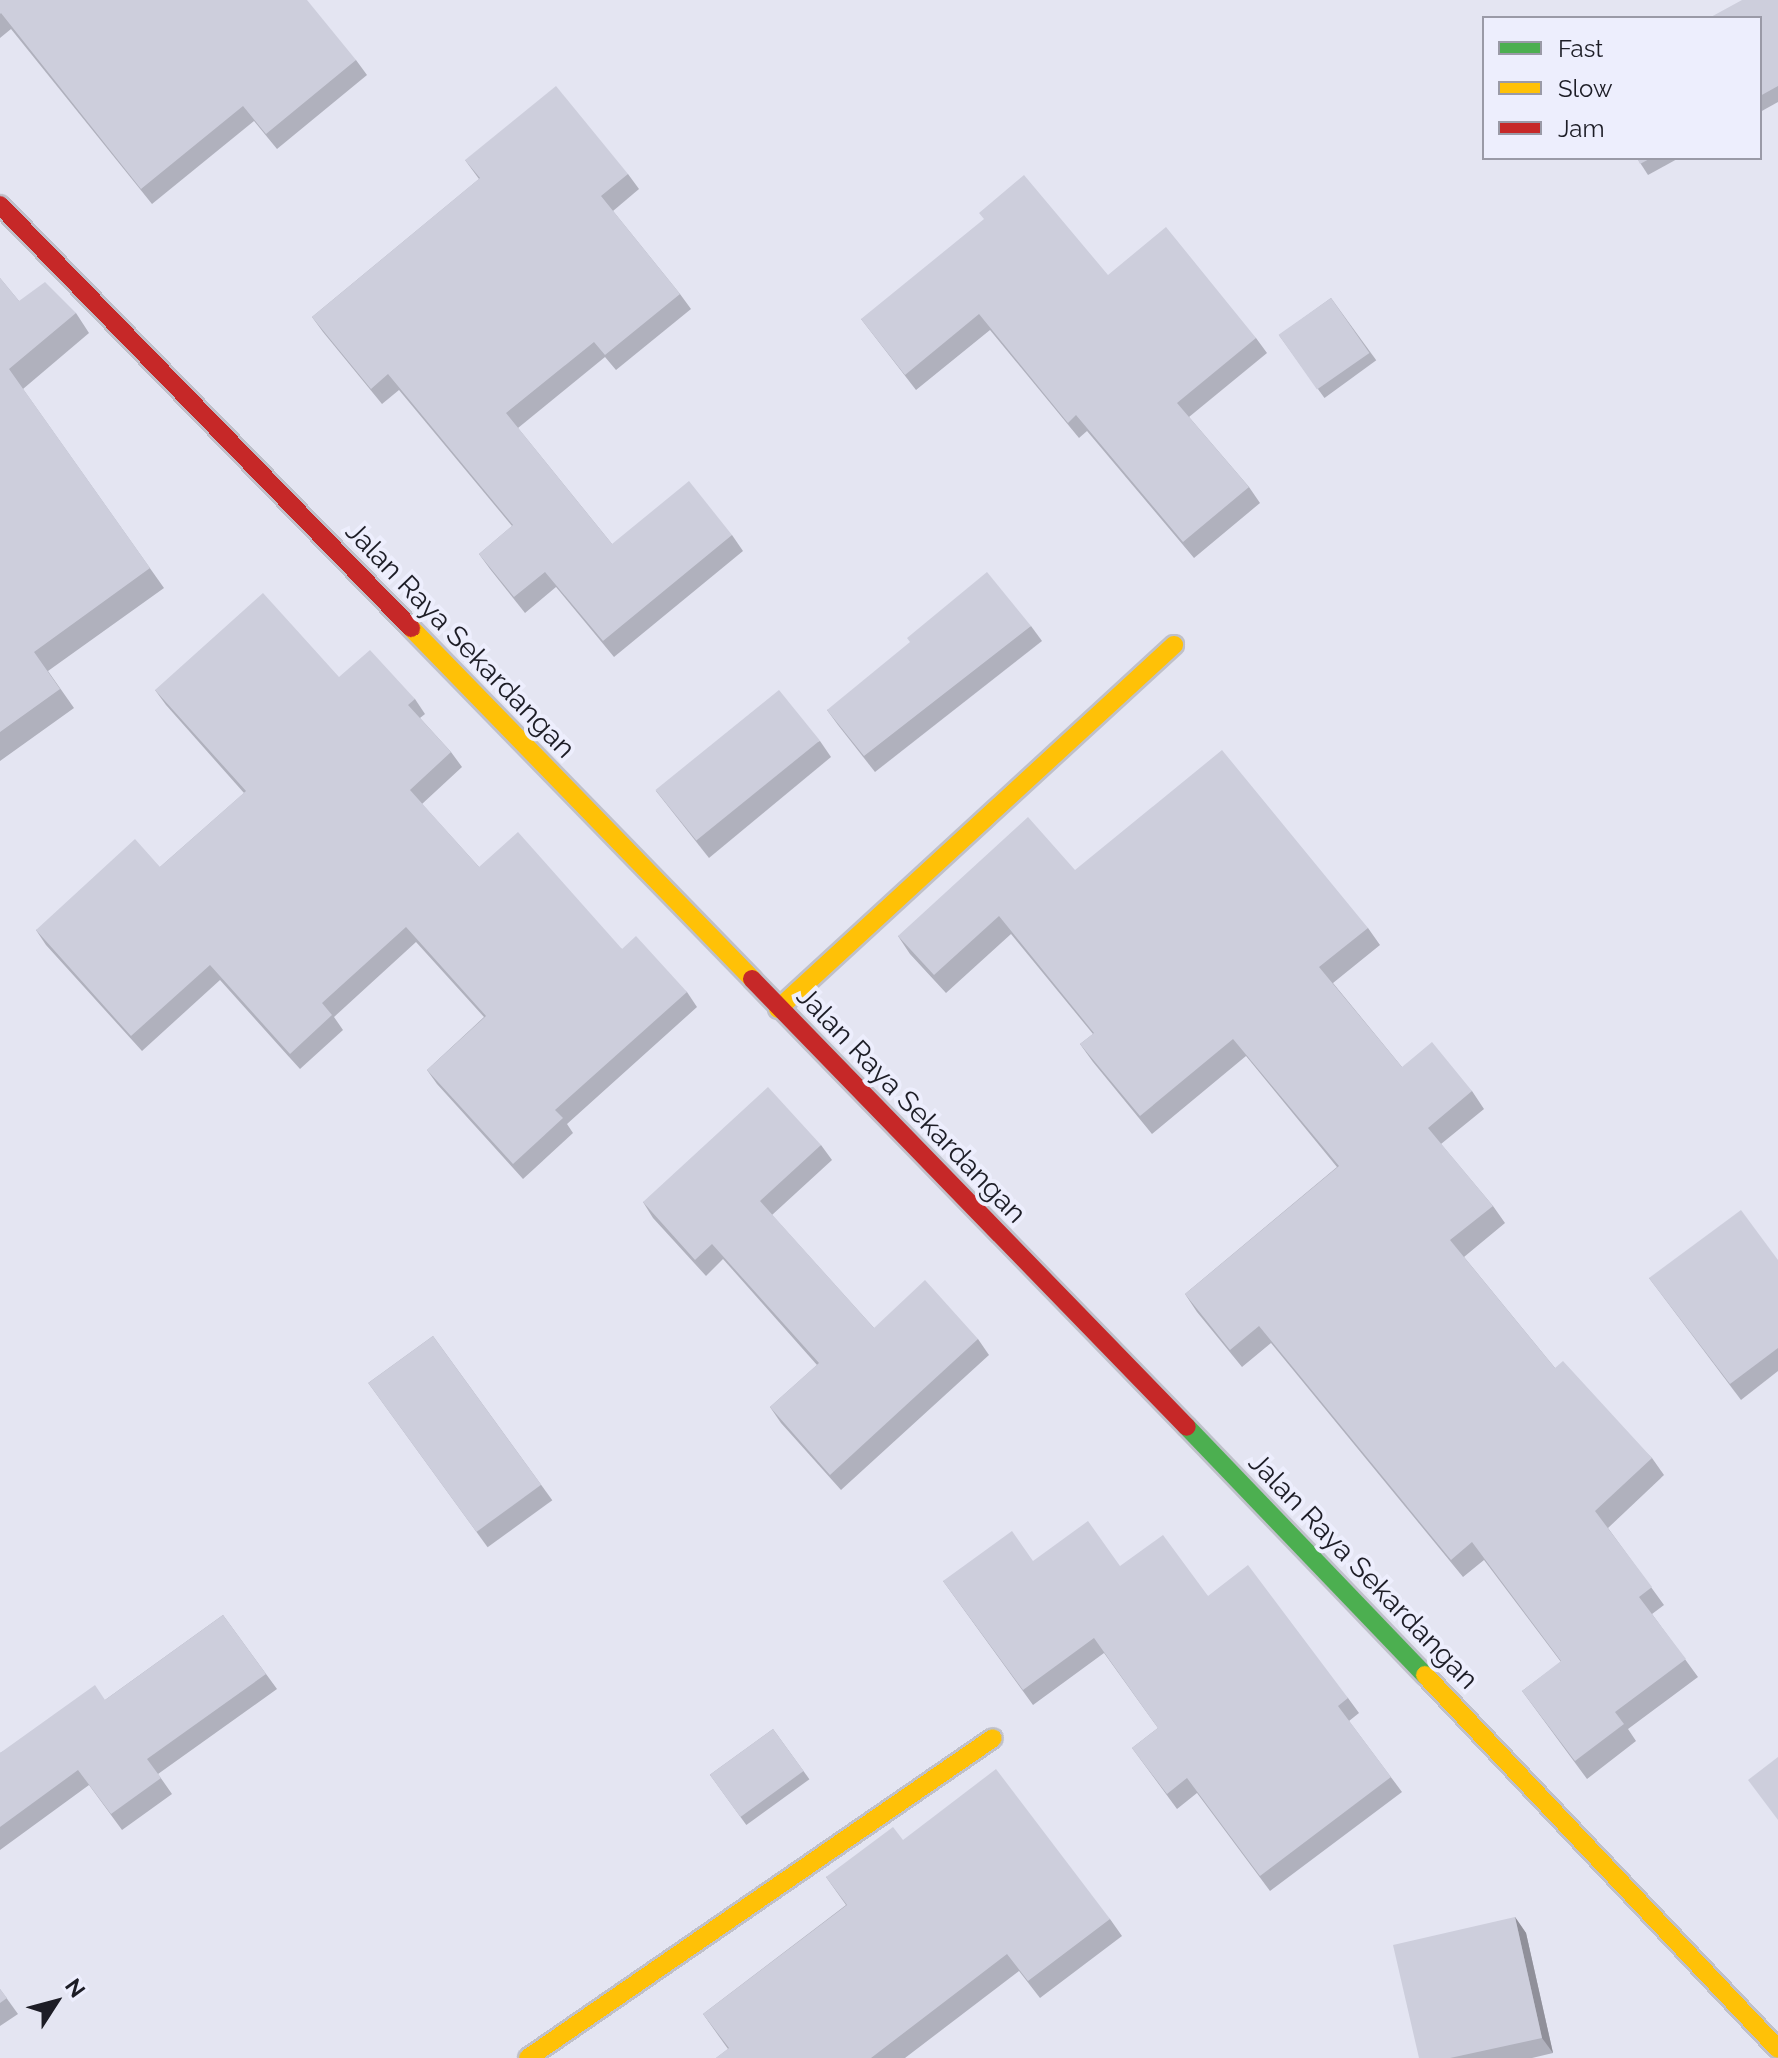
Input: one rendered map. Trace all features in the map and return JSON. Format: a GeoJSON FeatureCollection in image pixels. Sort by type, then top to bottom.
{"type":"FeatureCollection","features":[{"type":"Feature","properties":{"kind":"street","name":"Jalan Raya Sekardangan"},"geometry":{"type":"LineString","coordinates":[[0,205],[1343,1588],[1778,2049]]}},
{"type":"Feature","properties":{"kind":"street"},"geometry":{"type":"LineString","coordinates":[[778,1009],[1174,645]]}},
{"type":"Feature","properties":{"kind":"street"},"geometry":{"type":"LineString","coordinates":[[528,2058],[993,1738]]}},
{"type":"Feature","properties":{"kind":"building"},"geometry":{"type":"Polygon","coordinates":[[[0,0],[307,0],[356,60],[266,134],[243,106],[141,189],[0,14],[0,0]]]}},
{"type":"Feature","properties":{"kind":"building"},"geometry":{"type":"Polygon","coordinates":[[[1742,0],[1778,0],[1778,86],[1762,95],[1762,16],[1713,16],[1742,0]]]}},
{"type":"Feature","properties":{"kind":"building"},"geometry":{"type":"Polygon","coordinates":[[[556,86],[628,174],[601,196],[680,294],[605,355],[594,342],[506,413],[612,544],[689,481],[732,535],[603,641],[545,572],[514,597],[479,554],[513,525],[388,374],[371,389],[312,317],[480,178],[465,160],[556,86]]]}},
{"type":"Feature","properties":{"kind":"building"},"geometry":{"type":"Polygon","coordinates":[[[1024,175],[1108,275],[1166,227],[1256,338],[1177,403],[1249,487],[1183,542],[1076,415],[1068,423],[979,314],[905,375],[861,319],[984,219],[979,213],[1024,175]]]}},
{"type":"Feature","properties":{"kind":"building"},"geometry":{"type":"Polygon","coordinates":[[[0,278],[19,301],[45,282],[76,313],[9,369],[150,568],[34,652],[60,689],[0,732],[0,278]]]}},
{"type":"Feature","properties":{"kind":"building"},"geometry":{"type":"Polygon","coordinates":[[[1331,298],[1369,353],[1317,390],[1279,335],[1331,298]]]}},
{"type":"Feature","properties":{"kind":"building"},"geometry":{"type":"Polygon","coordinates":[[[987,572],[1031,626],[864,756],[827,710],[910,642],[907,638],[987,572]]]}},
{"type":"Feature","properties":{"kind":"building"},"geometry":{"type":"Polygon","coordinates":[[[263,593],[339,677],[370,650],[415,699],[408,705],[451,752],[410,790],[479,867],[518,832],[622,949],[636,936],[687,992],[555,1110],[563,1118],[513,1164],[427,1070],[486,1016],[406,927],[322,1003],[332,1015],[290,1054],[210,965],[131,1036],[36,930],[135,839],[160,867],[246,791],[155,690],[263,593]]]}},
{"type":"Feature","properties":{"kind":"building"},"geometry":{"type":"Polygon","coordinates":[[[779,690],[820,741],[696,841],[655,790],[779,690]]]}},
{"type":"Feature","properties":{"kind":"building"},"geometry":{"type":"Polygon","coordinates":[[[1222,750],[1368,928],[1319,967],[1402,1067],[1432,1042],[1472,1091],[1428,1128],[1493,1206],[1450,1240],[1555,1368],[1563,1361],[1652,1458],[1595,1511],[1652,1587],[1639,1597],[1686,1659],[1615,1712],[1624,1724],[1575,1761],[1522,1691],[1561,1661],[1472,1542],[1451,1560],[1259,1326],[1230,1350],[1185,1294],[1339,1166],[1233,1039],[1140,1116],[1080,1044],[1094,1033],[999,916],[934,975],[898,936],[1028,817],[1075,870],[1222,750]]]}},
{"type":"Feature","properties":{"kind":"building"},"geometry":{"type":"Polygon","coordinates":[[[768,1087],[821,1145],[760,1201],[874,1328],[925,1280],[978,1339],[830,1475],[770,1407],[819,1363],[712,1244],[695,1260],[643,1202],[768,1087]]]}},
{"type":"Feature","properties":{"kind":"building"},"geometry":{"type":"Polygon","coordinates":[[[1741,1210],[1778,1260],[1778,1348],[1730,1384],[1649,1278],[1741,1210]]]}},
{"type":"Feature","properties":{"kind":"building"},"geometry":{"type":"Polygon","coordinates":[[[433,1336],[541,1485],[476,1532],[368,1383],[433,1336]]]}},
{"type":"Feature","properties":{"kind":"building"},"geometry":{"type":"Polygon","coordinates":[[[1088,1521],[1120,1566],[1163,1535],[1208,1596],[1248,1565],[1348,1698],[1338,1706],[1391,1777],[1260,1876],[1187,1778],[1167,1794],[1132,1748],[1158,1728],[1094,1638],[1023,1690],[943,1581],[1012,1531],[1033,1561],[1088,1521]]]}},
{"type":"Feature","properties":{"kind":"building"},"geometry":{"type":"Polygon","coordinates":[[[223,1615],[266,1674],[147,1759],[161,1778],[111,1814],[78,1770],[0,1827],[0,1753],[95,1685],[105,1700],[223,1615]]]}},
{"type":"Feature","properties":{"kind":"building"},"geometry":{"type":"Polygon","coordinates":[[[773,1729],[804,1771],[740,1817],[710,1775],[773,1729]]]}},
{"type":"Feature","properties":{"kind":"building"},"geometry":{"type":"Polygon","coordinates":[[[1778,1757],[1778,1820],[1748,1780],[1778,1757]]]}},
{"type":"Feature","properties":{"kind":"building"},"geometry":{"type":"Polygon","coordinates":[[[996,1769],[1110,1919],[1028,1981],[1007,1954],[871,2058],[716,2058],[729,2048],[703,2014],[847,1905],[826,1877],[893,1827],[903,1840],[996,1769]]]}},
{"type":"Feature","properties":{"kind":"building"},"geometry":{"type":"Polygon","coordinates":[[[1515,1917],[1542,2038],[1450,2058],[1419,2058],[1393,1945],[1515,1917]]]}},
{"type":"Feature","properties":{"kind":"building"},"geometry":{"type":"Polygon","coordinates":[[[0,1989],[7,1998],[0,2003],[0,1989]]]}},
{"type":"Feature","properties":{"kind":"traffic: fast"},"geometry":{"type":"LineString","coordinates":[[1187,1427],[1425,1675]]}},
{"type":"Feature","properties":{"kind":"traffic: slow"},"geometry":{"type":"LineString","coordinates":[[411,628],[752,979]]}},
{"type":"Feature","properties":{"kind":"traffic: slow"},"geometry":{"type":"LineString","coordinates":[[778,1009],[1174,645]]}},
{"type":"Feature","properties":{"kind":"traffic: slow"},"geometry":{"type":"LineString","coordinates":[[1425,1675],[1778,2049]]}},
{"type":"Feature","properties":{"kind":"traffic: slow"},"geometry":{"type":"LineString","coordinates":[[528,2058],[993,1738]]}},
{"type":"Feature","properties":{"kind":"traffic: jam"},"geometry":{"type":"LineString","coordinates":[[0,205],[411,628]]}},
{"type":"Feature","properties":{"kind":"traffic: jam"},"geometry":{"type":"LineString","coordinates":[[752,979],[1187,1427]]}}]}
